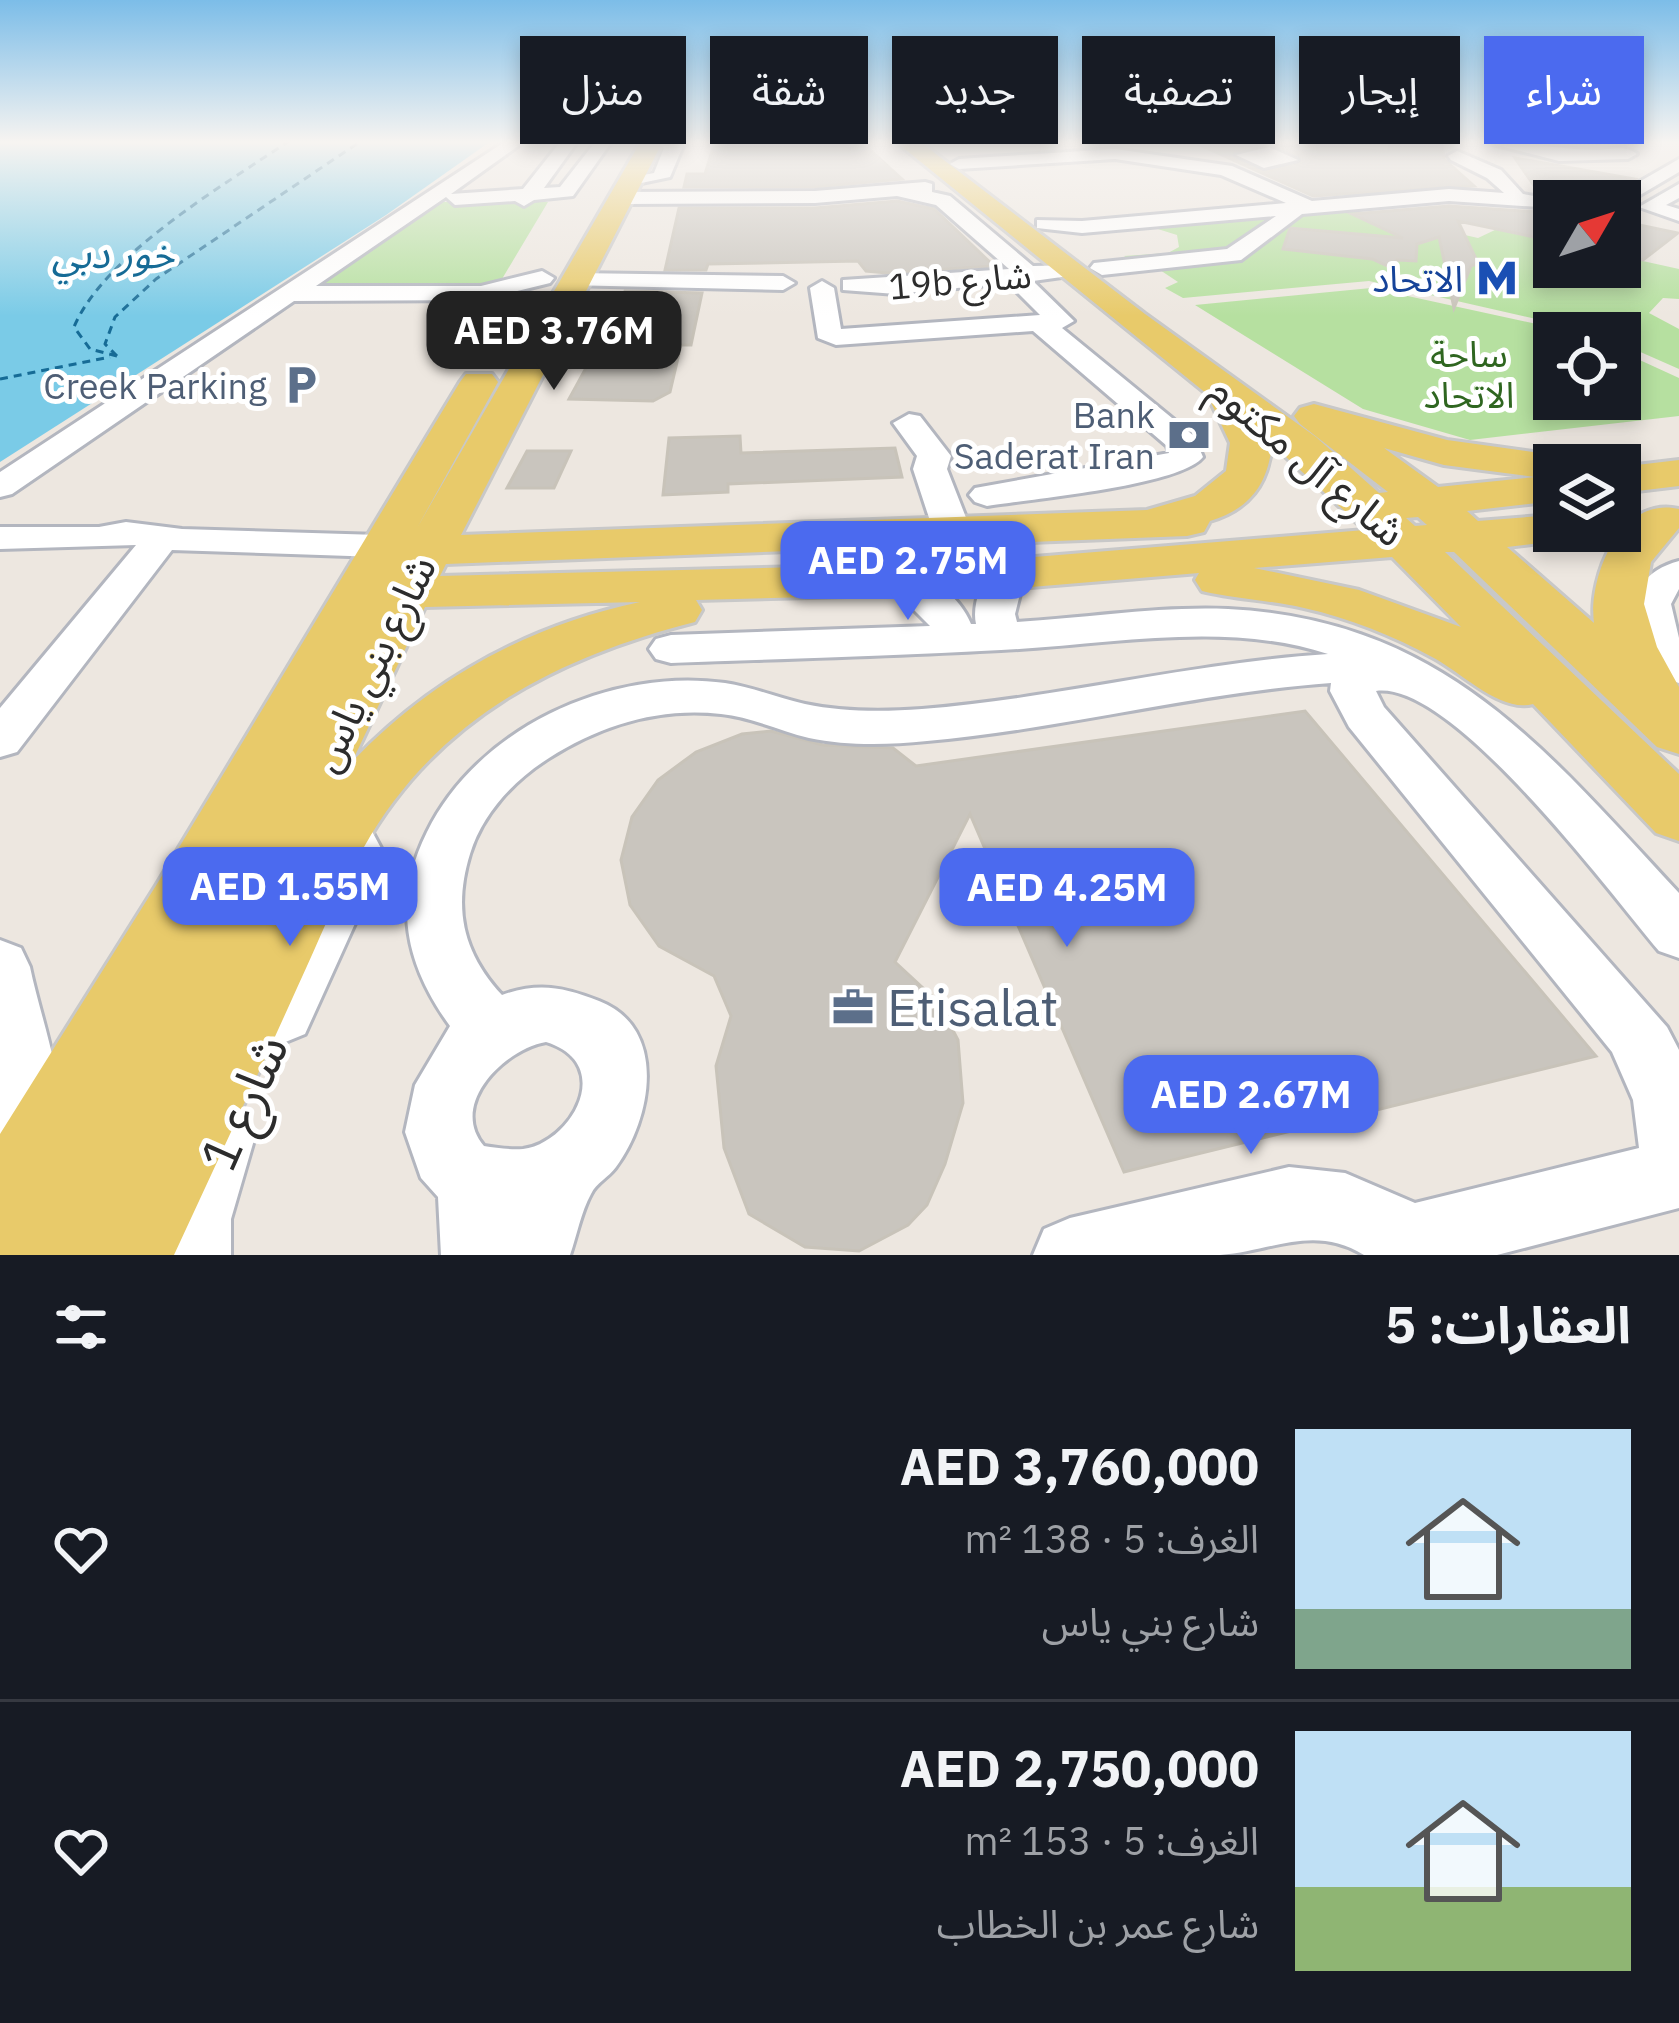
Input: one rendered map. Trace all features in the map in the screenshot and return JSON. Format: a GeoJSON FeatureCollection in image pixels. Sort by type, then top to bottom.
{"type":"FeatureCollection","features":[{"type":"Feature","properties":{"kind":"main road","name":"شارع بني ياس"},"geometry":{"type":"LineString","coordinates":[[70,1255],[391,571],[467,476],[602,200]]}},
{"type":"Feature","properties":{"kind":"main road","name":"شارع آل مكتوم"},"geometry":{"type":"LineString","coordinates":[[993,200],[1085,269],[1220,383],[1419,523],[1679,729]]}},
{"type":"Feature","properties":{"kind":"main road","name":"شارع آل مكتوم"},"geometry":{"type":"LineString","coordinates":[[1004,200],[1044,224],[1085,269],[1302,407],[1419,523],[1665,801]]}},
{"type":"Feature","properties":{"kind":"main road","name":"شارع بني ياس"},"geometry":{"type":"LineString","coordinates":[[12,1198],[566,275]]}},
{"type":"Feature","properties":{"kind":"main road"},"geometry":{"type":"LineString","coordinates":[[391,571],[686,586],[922,549],[1005,574],[1072,548],[1211,506],[1246,476],[1251,443],[1220,383]]}},
{"type":"Feature","properties":{"kind":"main road"},"geometry":{"type":"LineString","coordinates":[[1302,407],[1444,452],[1533,463]]}},
{"type":"Feature","properties":{"kind":"main road"},"geometry":{"type":"LineString","coordinates":[[467,476],[472,493],[487,507],[534,524],[742,542],[922,549],[1072,548],[1419,523],[1533,493]]}},
{"type":"Feature","properties":{"kind":"main road"},"geometry":{"type":"LineString","coordinates":[[1664,500],[1633,545],[1618,579],[1618,612],[1630,650],[1679,729]]}},
{"type":"Feature","properties":{"kind":"main road"},"geometry":{"type":"LineString","coordinates":[[1147,525],[1419,523],[1533,528]]}},
{"type":"Feature","properties":{"kind":"main road"},"geometry":{"type":"LineString","coordinates":[[391,571],[742,542]]}},
{"type":"Feature","properties":{"kind":"main road"},"geometry":{"type":"LineString","coordinates":[[1072,548],[1272,585],[1386,614],[1492,666],[1665,801]]}},
{"type":"Feature","properties":{"kind":"main road"},"geometry":{"type":"LineString","coordinates":[[124,1255],[343,824],[382,771],[438,716],[514,664],[557,644],[644,616],[732,603],[853,594],[922,549]]}},
{"type":"Feature","properties":{"kind":"street"},"geometry":{"type":"LineString","coordinates":[[0,487],[432,200]]}},
{"type":"Feature","properties":{"kind":"street"},"geometry":{"type":"LineString","coordinates":[[426,204],[461,200]]}},
{"type":"Feature","properties":{"kind":"street"},"geometry":{"type":"LineString","coordinates":[[822,288],[827,332],[836,337],[1061,320],[1015,277],[1020,264],[950,204],[933,200]]}},
{"type":"Feature","properties":{"kind":"street"},"geometry":{"type":"LineString","coordinates":[[1044,224],[1082,227],[1139,200]]}},
{"type":"Feature","properties":{"kind":"street","name":"19b شارع"},"geometry":{"type":"LineString","coordinates":[[481,293],[566,275],[822,288],[896,287],[1233,255],[1265,230],[1220,200]]}},
{"type":"Feature","properties":{"kind":"street"},"geometry":{"type":"LineString","coordinates":[[1656,200],[1649,207],[1679,221]]}},
{"type":"Feature","properties":{"kind":"street"},"geometry":{"type":"LineString","coordinates":[[1641,213],[1679,221]]}},
{"type":"Feature","properties":{"kind":"street","name":"19b شارع"},"geometry":{"type":"LineString","coordinates":[[783,283],[844,279],[852,285]]}},
{"type":"Feature","properties":{"kind":"street"},"geometry":{"type":"LineString","coordinates":[[291,294],[481,293],[509,301],[518,310]]}},
{"type":"Feature","properties":{"kind":"street"},"geometry":{"type":"LineString","coordinates":[[986,495],[1179,463],[1187,450],[1042,325]]}},
{"type":"Feature","properties":{"kind":"street"},"geometry":{"type":"LineString","coordinates":[[918,443],[922,549],[946,613],[978,638]]}},
{"type":"Feature","properties":{"kind":"street"},"geometry":{"type":"LineString","coordinates":[[1072,548],[1089,479]]}},
{"type":"Feature","properties":{"kind":"street"},"geometry":{"type":"LineString","coordinates":[[0,538],[99,538],[126,533],[391,571]]}},
{"type":"Feature","properties":{"kind":"street"},"geometry":{"type":"LineString","coordinates":[[99,538],[112,545],[154,548],[196,541]]}},
{"type":"Feature","properties":{"kind":"street"},"geometry":{"type":"LineString","coordinates":[[0,740],[154,548]]}},
{"type":"Feature","properties":{"kind":"street"},"geometry":{"type":"LineString","coordinates":[[1679,573],[1654,590],[1648,609],[1653,632],[1679,668]]}},
{"type":"Feature","properties":{"kind":"street"},"geometry":{"type":"LineString","coordinates":[[978,638],[994,614],[1005,574]]}},
{"type":"Feature","properties":{"kind":"street"},"geometry":{"type":"LineString","coordinates":[[671,649],[1260,623],[1297,628],[1370,650],[1452,695],[1498,734],[1679,933]]}},
{"type":"Feature","properties":{"kind":"street"},"geometry":{"type":"LineString","coordinates":[[493,1030],[452,986],[434,936],[433,885],[449,835],[479,791],[518,755],[564,727],[649,701],[718,698],[808,721],[910,726],[1302,669],[1363,671],[1452,695]]}},
{"type":"Feature","properties":{"kind":"street"},"geometry":{"type":"LineString","coordinates":[[1070,1255],[1289,1204],[1317,1202],[1347,1208],[1417,1248],[1676,1174],[1671,1104],[1634,1031],[1365,716],[1353,691],[1363,671]]}},
{"type":"Feature","properties":{"kind":"street","name":"شارع 1"},"geometry":{"type":"LineString","coordinates":[[194,1255],[195,1219],[220,1140],[354,866],[355,850],[343,824]]}},
{"type":"Feature","properties":{"kind":"street"},"geometry":{"type":"LineString","coordinates":[[0,967],[27,1108],[12,1198]]}},
{"type":"Feature","properties":{"kind":"street"},"geometry":{"type":"LineString","coordinates":[[532,1015],[572,1016],[593,1027],[609,1045],[618,1068],[617,1095],[607,1124],[589,1150],[563,1171],[532,1184],[501,1187],[472,1179],[451,1162],[440,1136],[440,1106],[449,1076],[467,1051],[493,1030],[532,1015]]}},
{"type":"Feature","properties":{"kind":"street"},"geometry":{"type":"LineString","coordinates":[[533,1255],[563,1171]]}},
{"type":"Feature","properties":{"kind":"street"},"geometry":{"type":"LineString","coordinates":[[472,1179],[478,1255]]}},
{"type":"Feature","properties":{"kind":"green space"},"geometry":{"type":"Polygon","coordinates":[[[434,202],[548,202],[499,284],[312,285],[434,202]]]}},
{"type":"Feature","properties":{"kind":"green space"},"geometry":{"type":"Polygon","coordinates":[[[1341,207],[1478,238],[1497,229],[1533,237],[1533,288],[1641,288],[1641,261],[1679,269],[1679,299],[1663,298],[1649,313],[1679,329],[1679,369],[1641,352],[1641,312],[1533,312],[1533,318],[1369,281],[1183,298],[1165,288],[1178,282],[1145,260],[1124,256],[1168,253],[1179,247],[1177,235],[1148,226],[1341,207]]]}},
{"type":"Feature","properties":{"kind":"green space","name":"ساحة الاتحاد"},"geometry":{"type":"Polygon","coordinates":[[[1371,288],[1533,323],[1533,420],[1641,420],[1641,361],[1679,378],[1679,416],[1470,440],[1363,409],[1195,305],[1371,288]]]}},
{"type":"Feature","properties":{"kind":"water","name":"خور دبي"},"geometry":{"type":"Polygon","coordinates":[[[0,200],[408,200],[386,215],[0,462],[0,200]]]}},
{"type":"Feature","properties":{"kind":"building"},"geometry":{"type":"Polygon","coordinates":[[[897,201],[934,209],[994,266],[887,273],[866,271],[858,261],[708,264],[706,270],[665,270],[679,208],[815,208],[897,201]]]}},
{"type":"Feature","properties":{"kind":"building"},"geometry":{"type":"Polygon","coordinates":[[[1449,206],[1533,212],[1533,237],[1458,221],[1478,263],[1471,266],[1454,308],[1439,237],[1417,244],[1416,261],[1397,260],[1392,268],[1372,259],[1283,249],[1290,228],[1403,238],[1352,214],[1449,206]]]}},
{"type":"Feature","properties":{"kind":"building"},"geometry":{"type":"Polygon","coordinates":[[[1641,225],[1678,233],[1643,260],[1641,225]]]}},
{"type":"Feature","properties":{"kind":"building"},"geometry":{"type":"Polygon","coordinates":[[[625,291],[702,293],[691,345],[681,345],[670,392],[653,401],[569,399],[592,357],[601,357],[625,291]]]}},
{"type":"Feature","properties":{"kind":"building"},"geometry":{"type":"Polygon","coordinates":[[[740,436],[741,453],[895,448],[902,477],[728,484],[728,492],[663,495],[669,438],[740,436]]]}},
{"type":"Feature","properties":{"kind":"building"},"geometry":{"type":"Polygon","coordinates":[[[527,451],[571,451],[554,488],[507,488],[527,451]]]}},
{"type":"Feature","properties":{"kind":"building"},"geometry":{"type":"Polygon","coordinates":[[[1305,711],[1596,1056],[1124,1172],[970,814],[895,962],[938,1002],[958,1040],[963,1103],[927,1205],[908,1225],[859,1251],[805,1247],[749,1214],[724,1148],[716,1066],[731,1016],[714,976],[659,946],[630,905],[621,860],[632,817],[658,780],[696,752],[742,734],[771,731],[823,745],[893,748],[916,766],[1305,711]]]}},
{"type":"Feature","properties":{"kind":"ferry route"},"geometry":{"type":"LineString","coordinates":[[201,200],[138,248],[89,300],[74,327],[90,349],[117,356],[105,344],[115,317],[156,279],[274,200]]}},
{"type":"Feature","properties":{"kind":"ferry route"},"geometry":{"type":"LineString","coordinates":[[0,379],[110,357]]}},
{"type":"Feature","properties":{"kind":"place","name":"الاتحاد"},"geometry":{"type":"Point","coordinates":[1497,278]}},
{"type":"Feature","properties":{"kind":"place","name":"Creek Parking"},"geometry":{"type":"Point","coordinates":[301,385]}},
{"type":"Feature","properties":{"kind":"place","name":"Bank Saderat Iran"},"geometry":{"type":"Point","coordinates":[1189,435]}},
{"type":"Feature","properties":{"kind":"place","name":"Etisalat"},"geometry":{"type":"Point","coordinates":[853,1007]}}]}
